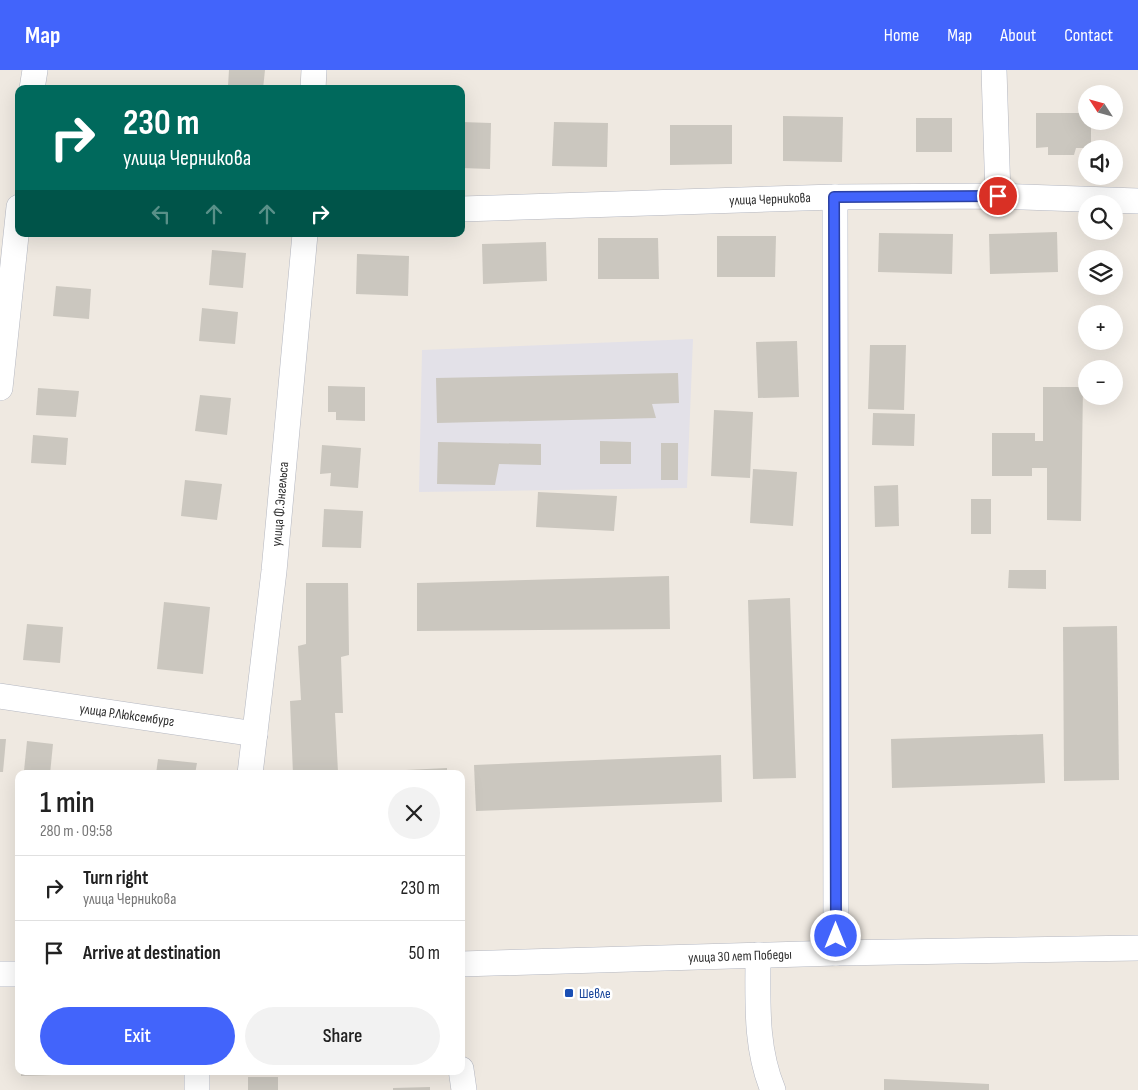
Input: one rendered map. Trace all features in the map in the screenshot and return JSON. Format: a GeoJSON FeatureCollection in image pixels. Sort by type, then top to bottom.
{"type":"FeatureCollection","features":[{"type":"Feature","properties":{"kind":"street"},"geometry":{"type":"LineString","coordinates":[[32,85],[34,70]]}},
{"type":"Feature","properties":{"kind":"street"},"geometry":{"type":"LineString","coordinates":[[313,85],[314,70]]}},
{"type":"Feature","properties":{"kind":"street"},"geometry":{"type":"LineString","coordinates":[[994,70],[998,196]]}},
{"type":"Feature","properties":{"kind":"street","name":"улица Черникова"},"geometry":{"type":"LineString","coordinates":[[465,209],[834,197],[998,196],[1138,201]]}},
{"type":"Feature","properties":{"kind":"street"},"geometry":{"type":"LineString","coordinates":[[834,197],[836,953]]}},
{"type":"Feature","properties":{"kind":"street"},"geometry":{"type":"LineString","coordinates":[[0,388],[16,237]]}},
{"type":"Feature","properties":{"kind":"street","name":"улица Ф.Энгельса"},"geometry":{"type":"LineString","coordinates":[[250,770],[274,571],[305,237]]}},
{"type":"Feature","properties":{"kind":"street","name":"улица Р.Люксембург"},"geometry":{"type":"LineString","coordinates":[[0,696],[255,734]]}},
{"type":"Feature","properties":{"kind":"street","name":"улица 30 лет Победы"},"geometry":{"type":"LineString","coordinates":[[465,964],[836,953],[1138,948]]}},
{"type":"Feature","properties":{"kind":"street"},"geometry":{"type":"LineString","coordinates":[[758,955],[759,1035],[765,1068],[773,1090]]}},
{"type":"Feature","properties":{"kind":"street"},"geometry":{"type":"LineString","coordinates":[[0,974],[15,974]]}},
{"type":"Feature","properties":{"kind":"street"},"geometry":{"type":"LineString","coordinates":[[197,1075],[197,1090]]}},
{"type":"Feature","properties":{"kind":"street"},"geometry":{"type":"LineString","coordinates":[[462,1075],[464,1090]]}},
{"type":"Feature","properties":{"kind":"shaded area"},"geometry":{"type":"Polygon","coordinates":[[[693,339],[687,488],[419,492],[422,350],[693,339]]]}},
{"type":"Feature","properties":{"kind":"building"},"geometry":{"type":"Polygon","coordinates":[[[229,70],[265,70],[263,85],[228,85],[229,70]]]}},
{"type":"Feature","properties":{"kind":"building"},"geometry":{"type":"Polygon","coordinates":[[[1036,113],[1078,113],[1078,130],[1091,130],[1091,140],[1078,140],[1078,148],[1076,148],[1074,155],[1048,155],[1048,147],[1036,148],[1036,113]]]}},
{"type":"Feature","properties":{"kind":"building"},"geometry":{"type":"Polygon","coordinates":[[[783,116],[843,117],[842,162],[783,161],[783,116]]]}},
{"type":"Feature","properties":{"kind":"building"},"geometry":{"type":"Polygon","coordinates":[[[916,118],[952,118],[952,152],[916,152],[916,118]]]}},
{"type":"Feature","properties":{"kind":"building"},"geometry":{"type":"Polygon","coordinates":[[[465,122],[491,123],[490,169],[465,168],[465,122]]]}},
{"type":"Feature","properties":{"kind":"building"},"geometry":{"type":"Polygon","coordinates":[[[554,122],[608,123],[607,167],[552,166],[554,122]]]}},
{"type":"Feature","properties":{"kind":"building"},"geometry":{"type":"Polygon","coordinates":[[[670,125],[732,125],[732,164],[670,165],[670,125]]]}},
{"type":"Feature","properties":{"kind":"building"},"geometry":{"type":"Polygon","coordinates":[[[1057,232],[1058,272],[990,274],[989,234],[1057,232]]]}},
{"type":"Feature","properties":{"kind":"building"},"geometry":{"type":"Polygon","coordinates":[[[879,233],[953,234],[952,274],[878,272],[879,233]]]}},
{"type":"Feature","properties":{"kind":"building"},"geometry":{"type":"Polygon","coordinates":[[[717,236],[776,236],[775,277],[717,277],[717,236]]]}},
{"type":"Feature","properties":{"kind":"building"},"geometry":{"type":"Polygon","coordinates":[[[598,238],[658,238],[659,279],[598,279],[598,238]]]}},
{"type":"Feature","properties":{"kind":"building"},"geometry":{"type":"Polygon","coordinates":[[[546,242],[547,281],[483,284],[482,244],[546,242]]]}},
{"type":"Feature","properties":{"kind":"building"},"geometry":{"type":"Polygon","coordinates":[[[212,250],[246,253],[243,288],[209,285],[212,250]]]}},
{"type":"Feature","properties":{"kind":"building"},"geometry":{"type":"Polygon","coordinates":[[[357,254],[409,256],[408,296],[356,294],[357,254]]]}},
{"type":"Feature","properties":{"kind":"building"},"geometry":{"type":"Polygon","coordinates":[[[56,286],[91,289],[89,319],[53,316],[56,286]]]}},
{"type":"Feature","properties":{"kind":"building"},"geometry":{"type":"Polygon","coordinates":[[[202,308],[238,312],[235,344],[199,341],[202,308]]]}},
{"type":"Feature","properties":{"kind":"building"},"geometry":{"type":"Polygon","coordinates":[[[797,341],[799,397],[758,398],[756,342],[797,341]]]}},
{"type":"Feature","properties":{"kind":"building"},"geometry":{"type":"Polygon","coordinates":[[[870,345],[906,345],[904,410],[868,409],[870,345]]]}},
{"type":"Feature","properties":{"kind":"building"},"geometry":{"type":"Polygon","coordinates":[[[678,373],[679,403],[652,404],[656,418],[437,423],[436,378],[678,373]]]}},
{"type":"Feature","properties":{"kind":"building"},"geometry":{"type":"Polygon","coordinates":[[[328,386],[365,387],[365,421],[336,420],[336,412],[328,412],[328,386]]]}},
{"type":"Feature","properties":{"kind":"building"},"geometry":{"type":"Polygon","coordinates":[[[1043,387],[1078,387],[1078,405],[1083,405],[1081,521],[1047,520],[1047,468],[1032,468],[1032,476],[992,476],[992,433],[1035,433],[1035,441],[1043,441],[1043,387]]]}},
{"type":"Feature","properties":{"kind":"building"},"geometry":{"type":"Polygon","coordinates":[[[38,388],[79,391],[76,417],[36,415],[38,388]]]}},
{"type":"Feature","properties":{"kind":"building"},"geometry":{"type":"Polygon","coordinates":[[[200,395],[231,398],[227,435],[195,431],[200,395]]]}},
{"type":"Feature","properties":{"kind":"building"},"geometry":{"type":"Polygon","coordinates":[[[714,410],[753,412],[750,478],[711,476],[714,410]]]}},
{"type":"Feature","properties":{"kind":"building"},"geometry":{"type":"Polygon","coordinates":[[[873,413],[915,414],[914,446],[872,445],[873,413]]]}},
{"type":"Feature","properties":{"kind":"building"},"geometry":{"type":"Polygon","coordinates":[[[33,435],[68,438],[66,465],[31,463],[33,435]]]}},
{"type":"Feature","properties":{"kind":"building"},"geometry":{"type":"Polygon","coordinates":[[[600,441],[631,442],[631,464],[600,464],[600,441]]]}},
{"type":"Feature","properties":{"kind":"building"},"geometry":{"type":"Polygon","coordinates":[[[438,442],[541,444],[541,465],[499,464],[495,485],[437,484],[438,442]]]}},
{"type":"Feature","properties":{"kind":"building"},"geometry":{"type":"Polygon","coordinates":[[[661,443],[678,443],[678,480],[661,480],[661,443]]]}},
{"type":"Feature","properties":{"kind":"building"},"geometry":{"type":"Polygon","coordinates":[[[322,445],[361,448],[358,488],[330,486],[331,473],[320,474],[322,445]]]}},
{"type":"Feature","properties":{"kind":"building"},"geometry":{"type":"Polygon","coordinates":[[[753,469],[797,472],[793,526],[750,523],[753,469]]]}},
{"type":"Feature","properties":{"kind":"building"},"geometry":{"type":"Polygon","coordinates":[[[185,480],[222,484],[217,520],[181,516],[185,480]]]}},
{"type":"Feature","properties":{"kind":"building"},"geometry":{"type":"Polygon","coordinates":[[[898,485],[899,526],[875,527],[874,486],[898,485]]]}},
{"type":"Feature","properties":{"kind":"building"},"geometry":{"type":"Polygon","coordinates":[[[538,492],[617,496],[614,531],[536,527],[538,492]]]}},
{"type":"Feature","properties":{"kind":"building"},"geometry":{"type":"Polygon","coordinates":[[[971,499],[991,499],[991,534],[971,534],[971,499]]]}},
{"type":"Feature","properties":{"kind":"building"},"geometry":{"type":"Polygon","coordinates":[[[324,509],[363,511],[361,548],[322,547],[324,509]]]}},
{"type":"Feature","properties":{"kind":"building"},"geometry":{"type":"Polygon","coordinates":[[[1009,570],[1046,570],[1046,589],[1008,588],[1009,570]]]}},
{"type":"Feature","properties":{"kind":"building"},"geometry":{"type":"Polygon","coordinates":[[[669,576],[670,629],[417,631],[417,583],[669,576]]]}},
{"type":"Feature","properties":{"kind":"building"},"geometry":{"type":"Polygon","coordinates":[[[306,583],[348,583],[349,655],[341,657],[343,713],[335,713],[338,770],[293,770],[290,701],[301,700],[298,646],[306,644],[306,583]]]}},
{"type":"Feature","properties":{"kind":"building"},"geometry":{"type":"Polygon","coordinates":[[[790,598],[796,778],[753,779],[748,600],[790,598]]]}},
{"type":"Feature","properties":{"kind":"building"},"geometry":{"type":"Polygon","coordinates":[[[164,602],[210,607],[203,674],[157,669],[164,602]]]}},
{"type":"Feature","properties":{"kind":"building"},"geometry":{"type":"Polygon","coordinates":[[[27,624],[63,627],[60,663],[23,660],[27,624]]]}},
{"type":"Feature","properties":{"kind":"building"},"geometry":{"type":"Polygon","coordinates":[[[1117,626],[1119,780],[1064,781],[1063,627],[1117,626]]]}},
{"type":"Feature","properties":{"kind":"building"},"geometry":{"type":"Polygon","coordinates":[[[1043,734],[1045,783],[892,788],[891,739],[1043,734]]]}},
{"type":"Feature","properties":{"kind":"building"},"geometry":{"type":"Polygon","coordinates":[[[0,739],[6,739],[3,772],[0,772],[0,739]]]}},
{"type":"Feature","properties":{"kind":"building"},"geometry":{"type":"Polygon","coordinates":[[[27,741],[53,744],[50,770],[24,770],[27,741]]]}},
{"type":"Feature","properties":{"kind":"building"},"geometry":{"type":"Polygon","coordinates":[[[721,755],[722,802],[476,811],[474,765],[721,755]]]}},
{"type":"Feature","properties":{"kind":"building"},"geometry":{"type":"Polygon","coordinates":[[[158,759],[197,763],[196,770],[157,770],[158,759]]]}},
{"type":"Feature","properties":{"kind":"building"},"geometry":{"type":"Polygon","coordinates":[[[447,768],[447,770],[406,770],[447,768]]]}},
{"type":"Feature","properties":{"kind":"building"},"geometry":{"type":"Polygon","coordinates":[[[21,1075],[52,1075],[21,1076],[21,1075]]]}},
{"type":"Feature","properties":{"kind":"building"},"geometry":{"type":"Polygon","coordinates":[[[248,1077],[278,1077],[278,1090],[248,1090],[248,1077]]]}},
{"type":"Feature","properties":{"kind":"building"},"geometry":{"type":"Polygon","coordinates":[[[884,1079],[989,1084],[989,1090],[884,1090],[884,1079]]]}},
{"type":"Feature","properties":{"kind":"building"},"geometry":{"type":"Polygon","coordinates":[[[430,1087],[430,1090],[393,1090],[393,1088],[430,1087]]]}},
{"type":"Feature","properties":{"kind":"place","name":"Шевле"},"geometry":{"type":"Point","coordinates":[569,993]}},
{"type":"Feature","properties":{"kind":"route"},"geometry":{"type":"LineString","coordinates":[[836,936],[834,197],[998,196]]}}]}
